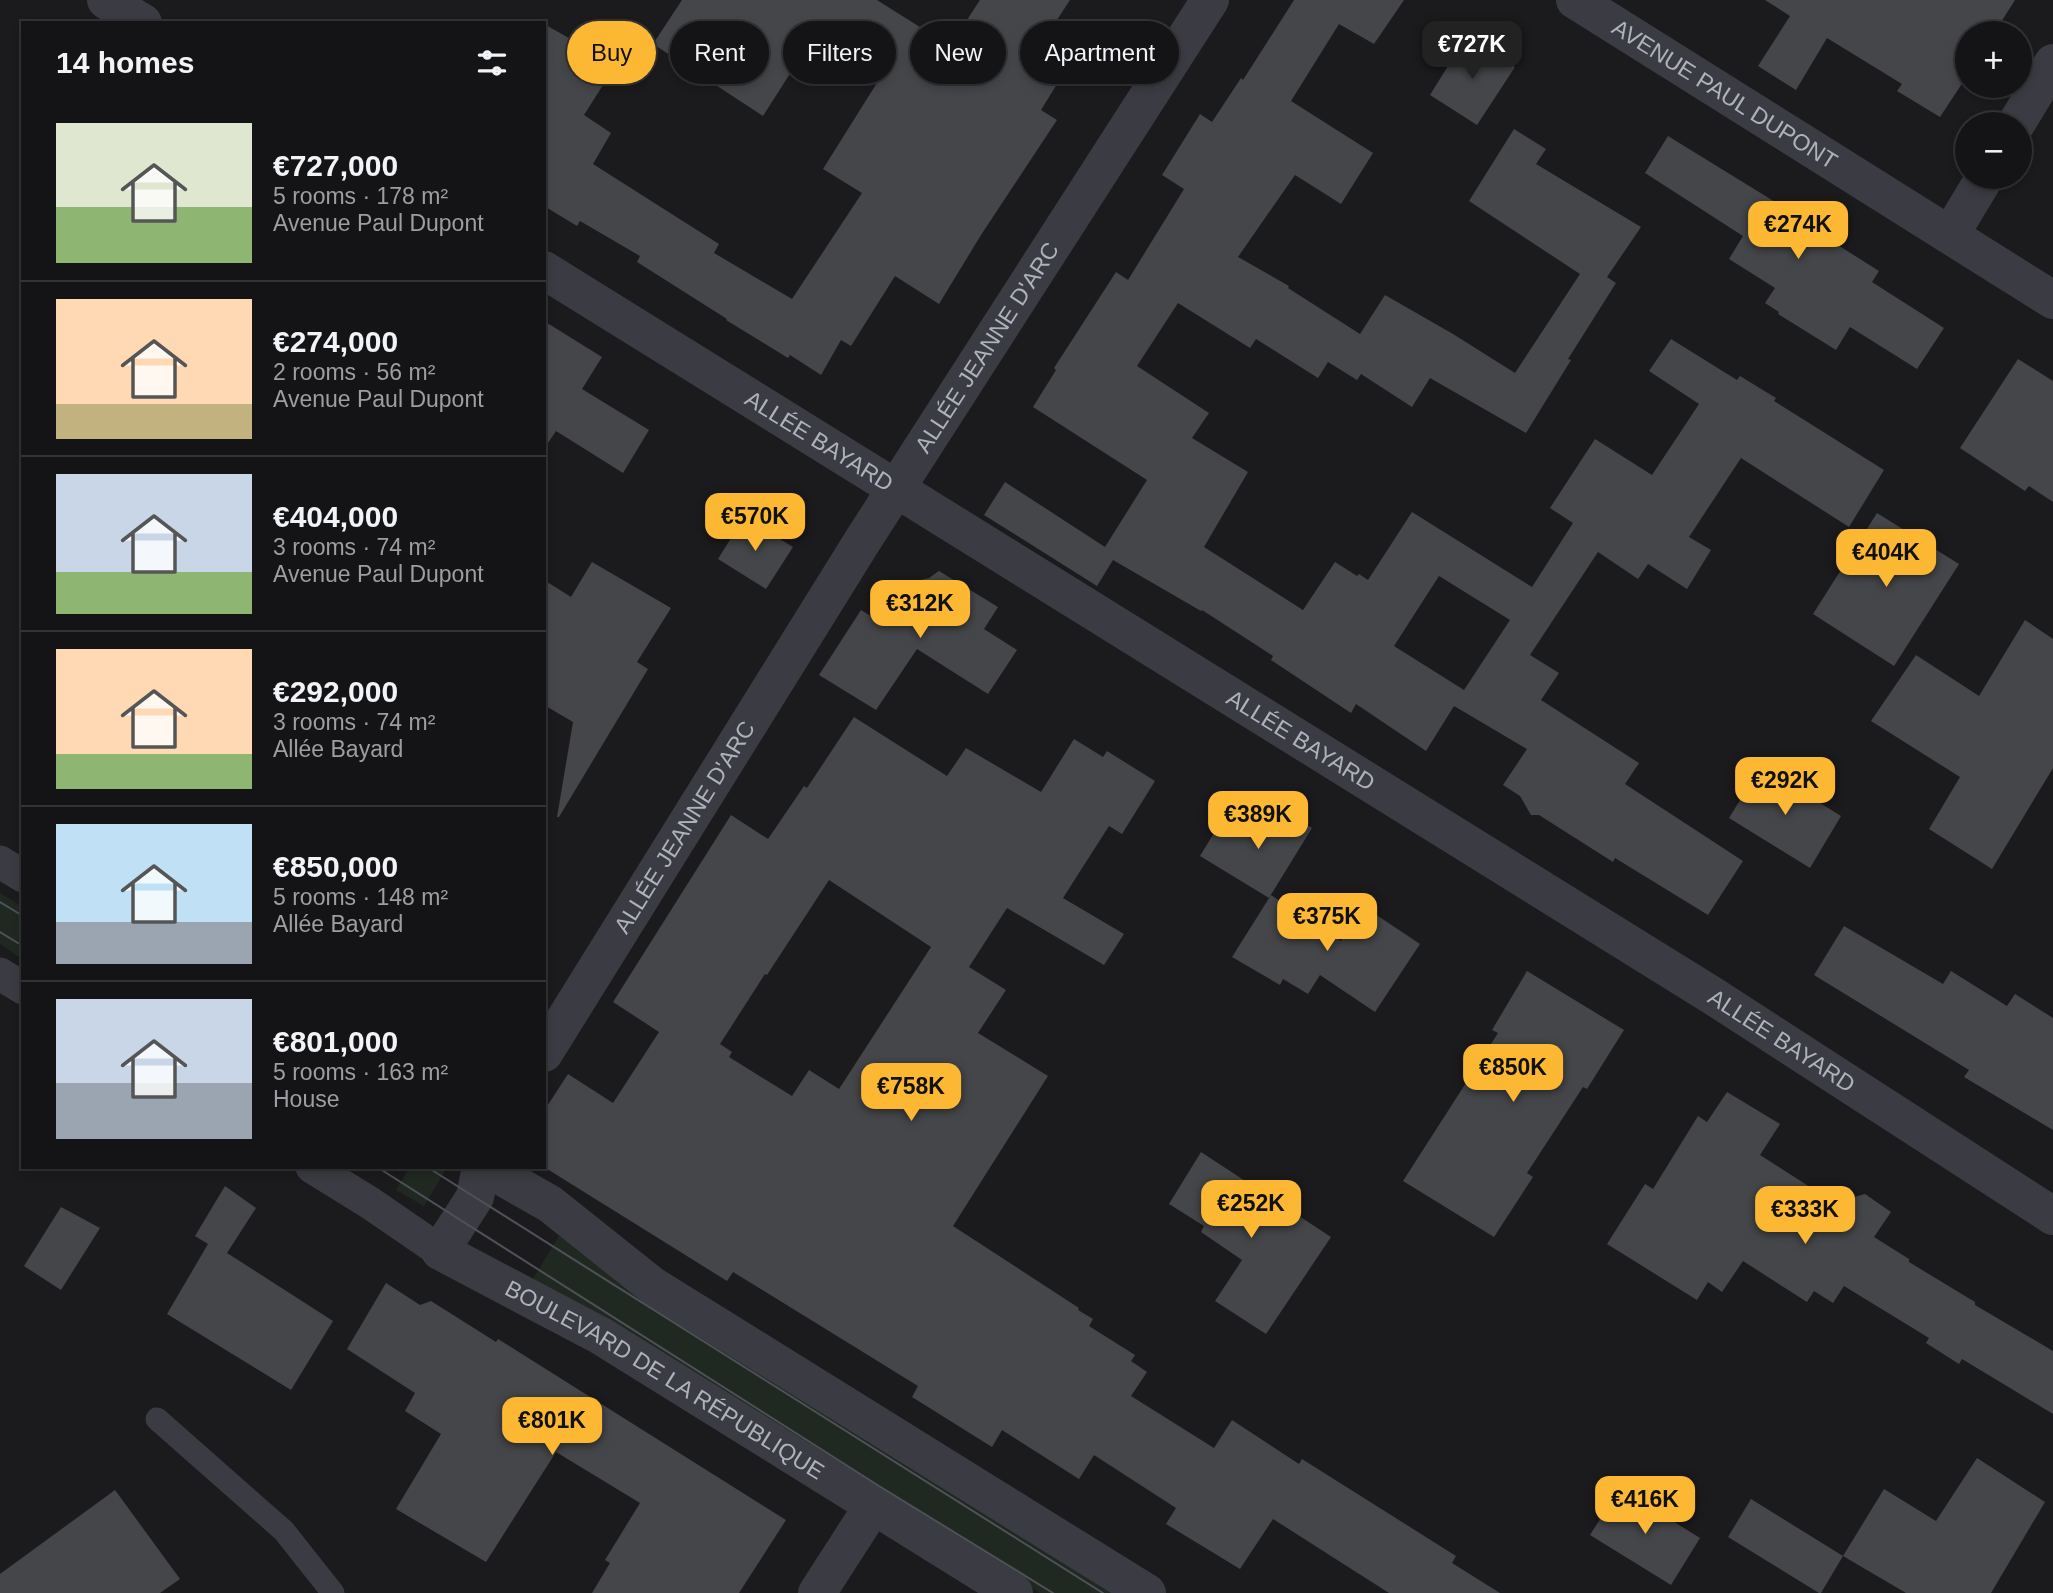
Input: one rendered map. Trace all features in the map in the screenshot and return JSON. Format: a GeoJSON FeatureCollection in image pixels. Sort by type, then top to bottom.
{"type":"FeatureCollection","features":[{"type":"Feature","properties":{"kind":"street"},"geometry":{"type":"LineString","coordinates":[[106,0],[140,21]]}},
{"type":"Feature","properties":{"kind":"street","name":"ALLÉE JEANNE D'ARC"},"geometry":{"type":"LineString","coordinates":[[546,1050],[896,489],[1210,0]]}},
{"type":"Feature","properties":{"kind":"street","name":"AVENUE PAUL DUPONT"},"geometry":{"type":"LineString","coordinates":[[1574,0],[1615,10],[1950,235],[2053,299]]}},
{"type":"Feature","properties":{"kind":"street"},"geometry":{"type":"LineString","coordinates":[[2023,112],[2053,63]]}},
{"type":"Feature","properties":{"kind":"street"},"geometry":{"type":"LineString","coordinates":[[1950,235],[1978,189]]}},
{"type":"Feature","properties":{"kind":"street","name":"ALLÉE BAYARD"},"geometry":{"type":"LineString","coordinates":[[546,272],[1713,996],[2053,1216]]}},
{"type":"Feature","properties":{"kind":"street"},"geometry":{"type":"LineString","coordinates":[[0,862],[21,875]]}},
{"type":"Feature","properties":{"kind":"street"},"geometry":{"type":"LineString","coordinates":[[0,974],[21,987]]}},
{"type":"Feature","properties":{"kind":"street","name":"BOULEVARD DE LA RÉPUBLIQUE"},"geometry":{"type":"LineString","coordinates":[[315,1169],[440,1251],[601,1336],[1014,1593]]}},
{"type":"Feature","properties":{"kind":"street"},"geometry":{"type":"LineString","coordinates":[[440,1251],[475,1197],[482,1169]]}},
{"type":"Feature","properties":{"kind":"street"},"geometry":{"type":"LineString","coordinates":[[487,1169],[550,1205],[653,1286],[1147,1593]]}},
{"type":"Feature","properties":{"kind":"street"},"geometry":{"type":"LineString","coordinates":[[817,1593],[873,1506]]}},
{"type":"Feature","properties":{"kind":"lane"},"geometry":{"type":"LineString","coordinates":[[157,1419],[284,1531],[333,1593]]}},
{"type":"Feature","properties":{"kind":"shaded area"},"geometry":{"type":"Polygon","coordinates":[[[0,893],[21,906],[21,954],[19,957],[0,944],[0,893]]]}},
{"type":"Feature","properties":{"kind":"shaded area"},"geometry":{"type":"Polygon","coordinates":[[[409,1169],[445,1171],[424,1206],[396,1190],[409,1169]]]}},
{"type":"Feature","properties":{"kind":"shaded area"},"geometry":{"type":"Polygon","coordinates":[[[563,1229],[1123,1593],[1040,1593],[603,1321],[528,1287],[563,1229]]]}},
{"type":"Feature","properties":{"kind":"building"},"geometry":{"type":"Polygon","coordinates":[[[682,0],[877,0],[910,21],[910,84],[1006,84],[1006,21],[966,21],[980,0],[1070,0],[1056,21],[1020,21],[1020,84],[1057,84],[1041,110],[1057,120],[939,304],[895,276],[851,346],[841,340],[821,375],[726,320],[637,262],[640,256],[580,221],[577,226],[546,207],[546,25],[567,37],[567,84],[604,84],[584,115],[611,133],[593,164],[719,244],[714,253],[792,299],[862,193],[823,169],[876,84],[896,84],[896,21],[783,21],[783,84],[763,116],[714,84],[769,84],[769,21],[670,21],[670,55],[656,46],[656,39],[682,0]]]}},
{"type":"Feature","properties":{"kind":"building"},"geometry":{"type":"Polygon","coordinates":[[[1294,0],[1404,0],[1374,44],[1339,24],[1291,101],[1373,153],[1341,204],[1295,175],[1238,257],[1289,286],[1288,288],[1360,334],[1385,295],[1515,373],[1580,274],[1469,201],[1514,129],[1546,149],[1536,164],[1641,227],[1607,277],[1616,283],[1526,433],[1430,378],[1412,407],[1361,374],[1357,380],[1328,362],[1318,378],[1256,339],[1250,348],[1178,303],[1137,366],[1209,413],[1192,438],[1248,472],[1204,547],[1303,610],[1335,562],[1368,580],[1412,512],[1532,587],[1573,523],[1550,508],[1595,439],[1652,475],[1699,404],[1649,371],[1671,339],[1737,380],[1740,376],[1776,398],[1774,401],[1884,470],[1849,527],[1741,458],[1689,537],[1711,550],[1687,589],[1648,564],[1638,579],[1598,552],[1530,655],[1559,673],[1541,700],[1639,763],[1625,784],[1743,861],[1708,915],[1615,858],[1613,862],[1539,815],[1531,815],[1520,796],[1503,785],[1527,749],[1454,706],[1426,751],[1356,704],[1351,713],[1271,660],[1273,656],[1202,610],[1113,560],[1097,586],[984,515],[1005,482],[1105,547],[1147,480],[1033,407],[1056,370],[1054,368],[1116,272],[1128,280],[1184,189],[1162,175],[1200,114],[1212,122],[1241,78],[1243,80],[1294,0]],[[1439,576],[1394,646],[1464,690],[1510,620],[1439,576]]]}},
{"type":"Feature","properties":{"kind":"building"},"geometry":{"type":"Polygon","coordinates":[[[1765,0],[2015,0],[2002,21],[1955,21],[1955,94],[1940,117],[1897,91],[1902,84],[1827,38],[1796,90],[1758,66],[1790,16],[1765,0]]]}},
{"type":"Feature","properties":{"kind":"building"},"geometry":{"type":"Polygon","coordinates":[[[1466,37],[1515,67],[1477,125],[1430,95],[1466,37]]]}},
{"type":"Feature","properties":{"kind":"building"},"geometry":{"type":"Polygon","coordinates":[[[1668,136],[1835,239],[1833,242],[1879,271],[1872,282],[1944,328],[1917,369],[1850,327],[1836,350],[1765,303],[1775,288],[1729,259],[1743,236],[1645,173],[1668,136]]]}},
{"type":"Feature","properties":{"kind":"building"},"geometry":{"type":"Polygon","coordinates":[[[546,322],[602,357],[582,389],[649,430],[623,473],[556,431],[546,446],[546,322]]]}},
{"type":"Feature","properties":{"kind":"building"},"geometry":{"type":"Polygon","coordinates":[[[2018,359],[2053,381],[2053,502],[2029,486],[2025,491],[1960,448],[2018,359]]]}},
{"type":"Feature","properties":{"kind":"building"},"geometry":{"type":"Polygon","coordinates":[[[1877,513],[1959,564],[1894,666],[1813,614],[1877,513]]]}},
{"type":"Feature","properties":{"kind":"building"},"geometry":{"type":"Polygon","coordinates":[[[744,517],[793,547],[766,589],[718,559],[744,517]]]}},
{"type":"Feature","properties":{"kind":"building"},"geometry":{"type":"Polygon","coordinates":[[[592,562],[671,608],[637,662],[648,669],[557,817],[573,722],[546,706],[546,581],[571,597],[592,562]]]}},
{"type":"Feature","properties":{"kind":"building"},"geometry":{"type":"Polygon","coordinates":[[[939,571],[998,607],[984,629],[1017,650],[988,694],[917,649],[876,710],[819,675],[861,610],[877,620],[899,585],[929,578],[939,571]]]}},
{"type":"Feature","properties":{"kind":"building"},"geometry":{"type":"Polygon","coordinates":[[[2025,620],[2053,639],[2053,768],[1992,869],[1929,829],[1960,777],[1871,721],[1916,655],[1979,696],[2025,620]]]}},
{"type":"Feature","properties":{"kind":"building"},"geometry":{"type":"Polygon","coordinates":[[[854,717],[947,776],[966,748],[1041,792],[1074,739],[1103,757],[1107,751],[1155,781],[1122,834],[1109,826],[1063,898],[1124,934],[1104,965],[1007,908],[969,967],[1006,990],[978,1033],[1048,1076],[953,1226],[1079,1308],[1078,1310],[1093,1319],[1089,1326],[1135,1355],[1131,1361],[1147,1372],[1131,1396],[1214,1448],[1232,1420],[1299,1464],[1302,1459],[1456,1556],[1452,1563],[1500,1593],[1389,1593],[1273,1519],[1240,1569],[1166,1524],[1176,1508],[1094,1455],[1079,1479],[1002,1430],[992,1447],[912,1397],[918,1386],[733,1272],[727,1281],[546,1168],[546,1108],[568,1074],[613,1103],[659,1032],[613,1002],[731,815],[768,839],[804,786],[807,788],[854,717]],[[829,880],[720,1044],[732,1052],[729,1057],[792,1096],[809,1070],[839,1089],[931,947],[829,880]]]}},
{"type":"Feature","properties":{"kind":"building"},"geometry":{"type":"Polygon","coordinates":[[[1761,766],[1841,816],[1810,868],[1729,818],[1761,766]]]}},
{"type":"Feature","properties":{"kind":"building"},"geometry":{"type":"Polygon","coordinates":[[[1278,806],[1312,828],[1269,898],[1200,856],[1222,820],[1255,841],[1278,806]]]}},
{"type":"Feature","properties":{"kind":"building"},"geometry":{"type":"Polygon","coordinates":[[[1271,895],[1341,941],[1363,906],[1420,944],[1375,1012],[1320,975],[1308,994],[1283,979],[1280,985],[1232,957],[1271,895]]]}},
{"type":"Feature","properties":{"kind":"building"},"geometry":{"type":"Polygon","coordinates":[[[1844,926],[1943,984],[1951,971],[2007,1006],[2015,994],[2053,1018],[2053,1130],[1964,1077],[1969,1070],[1814,975],[1844,926]]]}},
{"type":"Feature","properties":{"kind":"building"},"geometry":{"type":"Polygon","coordinates":[[[1527,971],[1624,1030],[1587,1089],[1583,1087],[1527,1173],[1533,1177],[1494,1237],[1403,1181],[1498,1033],[1492,1030],[1527,971]]]}},
{"type":"Feature","properties":{"kind":"building"},"geometry":{"type":"Polygon","coordinates":[[[1727,1092],[1780,1124],[1760,1155],[1835,1203],[1843,1190],[1854,1197],[1865,1194],[1891,1212],[1874,1237],[1975,1302],[1975,1305],[2053,1351],[2053,1414],[1962,1359],[1959,1364],[1926,1343],[1929,1338],[1844,1286],[1833,1303],[1814,1291],[1807,1302],[1743,1261],[1722,1292],[1708,1282],[1697,1300],[1607,1244],[1645,1184],[1653,1189],[1698,1116],[1707,1122],[1727,1092]]]}},
{"type":"Feature","properties":{"kind":"building"},"geometry":{"type":"Polygon","coordinates":[[[1201,1152],[1331,1237],[1266,1334],[1215,1301],[1242,1260],[1201,1232],[1204,1226],[1169,1204],[1201,1152]]]}},
{"type":"Feature","properties":{"kind":"building"},"geometry":{"type":"Polygon","coordinates":[[[225,1186],[256,1208],[227,1253],[333,1321],[291,1390],[167,1314],[208,1244],[195,1236],[225,1186]]]}},
{"type":"Feature","properties":{"kind":"building"},"geometry":{"type":"Polygon","coordinates":[[[61,1207],[100,1228],[61,1290],[24,1266],[61,1207]]]}},
{"type":"Feature","properties":{"kind":"building"},"geometry":{"type":"Polygon","coordinates":[[[386,1283],[420,1305],[431,1301],[496,1342],[498,1339],[786,1520],[739,1593],[592,1593],[610,1563],[605,1560],[640,1503],[556,1452],[486,1562],[396,1509],[441,1434],[405,1411],[415,1393],[347,1349],[386,1283]]]}},
{"type":"Feature","properties":{"kind":"building"},"geometry":{"type":"Polygon","coordinates":[[[1977,1458],[2045,1502],[1991,1593],[1906,1593],[1843,1556],[1884,1489],[1936,1521],[1977,1458]]]}},
{"type":"Feature","properties":{"kind":"building"},"geometry":{"type":"Polygon","coordinates":[[[1620,1488],[1700,1538],[1671,1585],[1590,1535],[1620,1488]]]}},
{"type":"Feature","properties":{"kind":"building"},"geometry":{"type":"Polygon","coordinates":[[[115,1490],[180,1579],[160,1593],[0,1593],[0,1574],[115,1490]]]}},
{"type":"Feature","properties":{"kind":"building"},"geometry":{"type":"Polygon","coordinates":[[[1751,1499],[1843,1556],[1821,1593],[1728,1537],[1751,1499]]]}},
{"type":"Feature","properties":{"kind":"tram line"},"geometry":{"type":"LineString","coordinates":[[0,902],[21,915]]}},
{"type":"Feature","properties":{"kind":"tram line"},"geometry":{"type":"LineString","coordinates":[[0,932],[21,945]]}},
{"type":"Feature","properties":{"kind":"tram line"},"geometry":{"type":"LineString","coordinates":[[380,1169],[879,1486],[1053,1593]]}},
{"type":"Feature","properties":{"kind":"tram line"},"geometry":{"type":"LineString","coordinates":[[430,1169],[1103,1593]]}}]}
